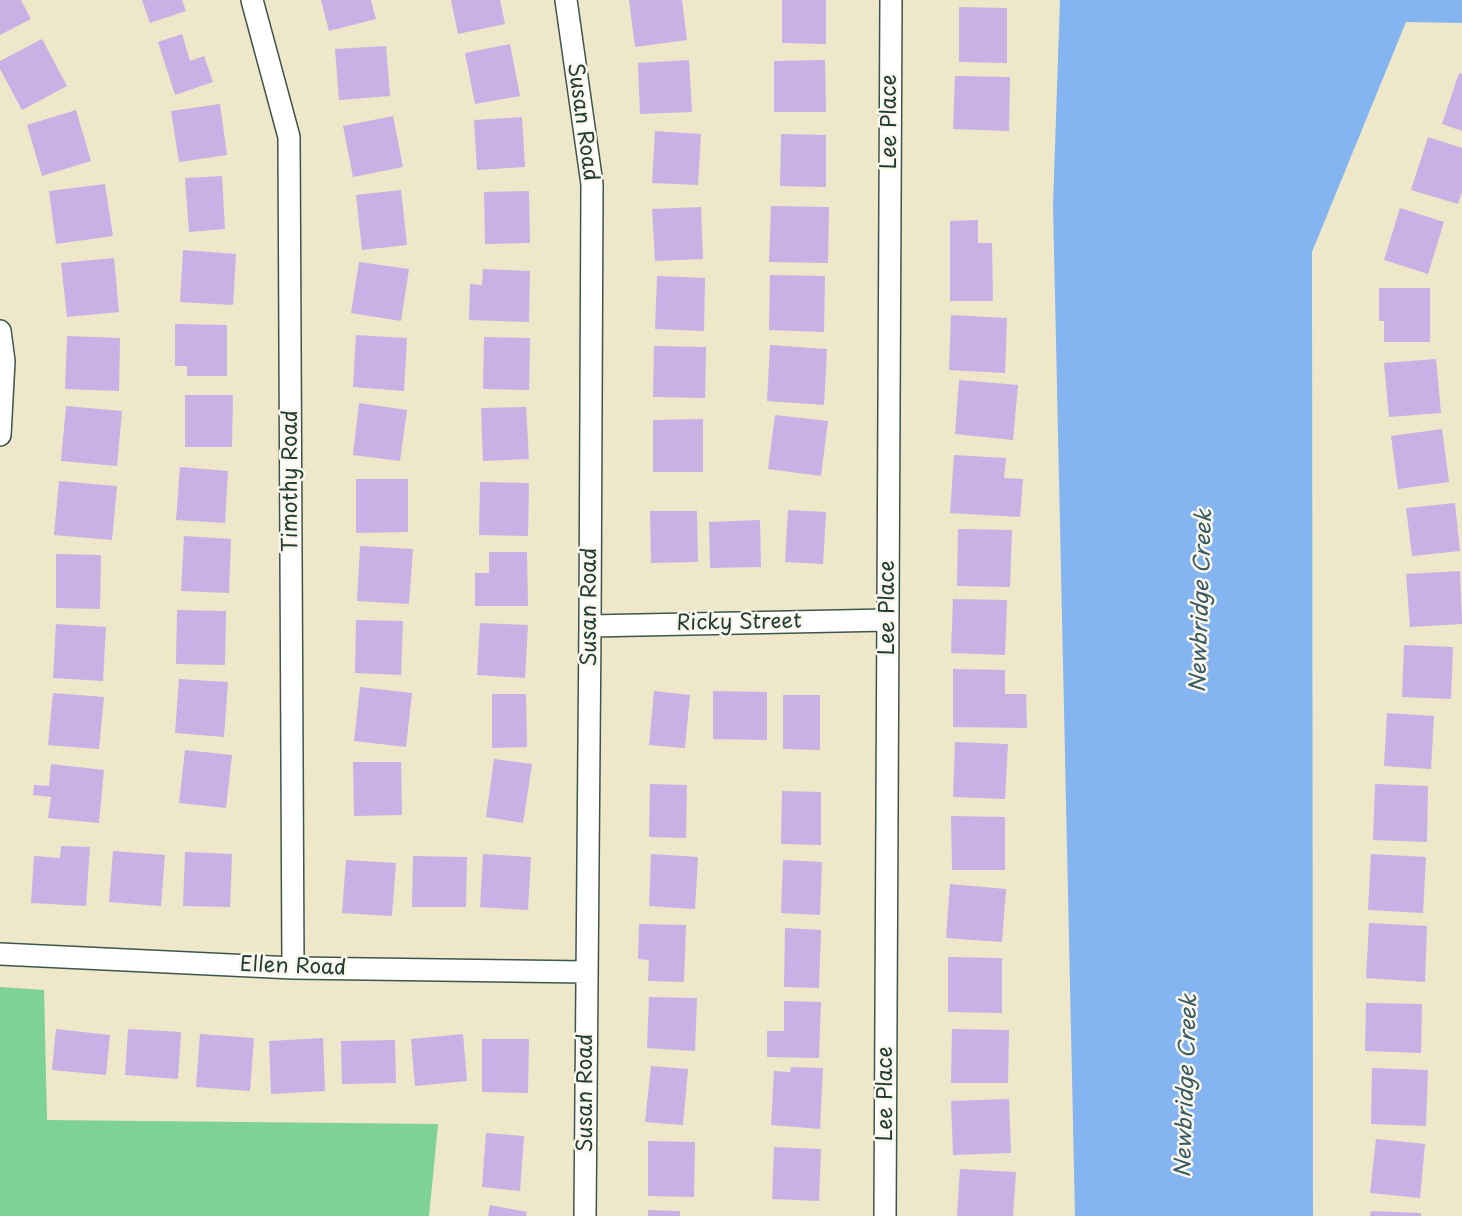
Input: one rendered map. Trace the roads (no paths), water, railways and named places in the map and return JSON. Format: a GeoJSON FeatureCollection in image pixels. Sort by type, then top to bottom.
{"type":"FeatureCollection","features":[{"type":"Feature","properties":{"kind":"street","name":"Timothy Road"},"geometry":{"type":"LineString","coordinates":[[252,0],[289,137],[293,968]]}},
{"type":"Feature","properties":{"kind":"street","name":"Susan Road"},"geometry":{"type":"LineString","coordinates":[[566,0],[592,184],[585,1216]]}},
{"type":"Feature","properties":{"kind":"street","name":"Lee Place"},"geometry":{"type":"LineString","coordinates":[[885,1216],[891,0]]}},
{"type":"Feature","properties":{"kind":"street"},"geometry":{"type":"LineString","coordinates":[[0,331],[4,361],[0,435]]}},
{"type":"Feature","properties":{"kind":"street","name":"Ricky Street"},"geometry":{"type":"LineString","coordinates":[[590,626],[888,620]]}},
{"type":"Feature","properties":{"kind":"street","name":"Ellen Road"},"geometry":{"type":"LineString","coordinates":[[0,954],[293,968],[587,972]]}},
{"type":"Feature","properties":{"kind":"water","name":"Newbridge Creek"},"geometry":{"type":"Polygon","coordinates":[[[1060,0],[1462,0],[1462,23],[1406,22],[1312,252],[1313,1216],[1075,1216],[1053,205],[1060,0]]]}}]}
